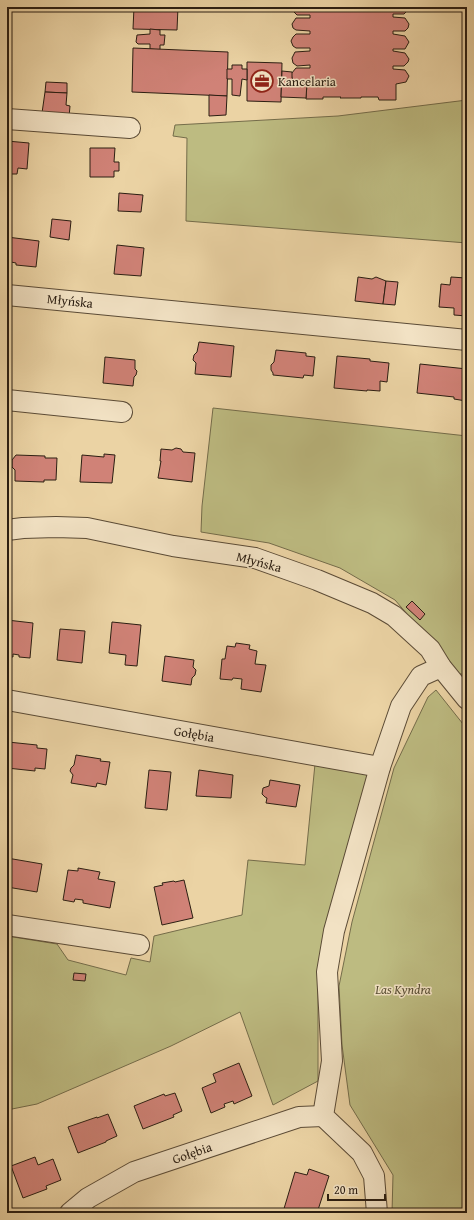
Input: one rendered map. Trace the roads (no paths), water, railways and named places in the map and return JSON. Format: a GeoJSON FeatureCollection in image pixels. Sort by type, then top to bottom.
{"type":"FeatureCollection","features":[{"type":"Feature","properties":{"kind":"street"},"geometry":{"type":"LineString","coordinates":[[7,119],[130,128]]}},
{"type":"Feature","properties":{"kind":"street","name":"Młyńska"},"geometry":{"type":"LineString","coordinates":[[7,295],[467,340]]}},
{"type":"Feature","properties":{"kind":"street"},"geometry":{"type":"LineString","coordinates":[[7,400],[122,412]]}},
{"type":"Feature","properties":{"kind":"street","name":"Młyńska"},"geometry":{"type":"LineString","coordinates":[[7,530],[23,528],[87,528],[173,546],[255,558],[316,580],[372,603],[394,616],[430,649],[441,667],[467,699]]}},
{"type":"Feature","properties":{"kind":"street"},"geometry":{"type":"LineString","coordinates":[[377,1213],[374,1176],[362,1153],[323,1116],[332,1061],[327,972],[334,931],[380,767],[401,706],[421,676],[441,667]]}},
{"type":"Feature","properties":{"kind":"street","name":"Gołębia"},"geometry":{"type":"LineString","coordinates":[[7,700],[380,767]]}},
{"type":"Feature","properties":{"kind":"street"},"geometry":{"type":"LineString","coordinates":[[7,925],[139,945]]}},
{"type":"Feature","properties":{"kind":"street","name":"Gołębia"},"geometry":{"type":"LineString","coordinates":[[70,1213],[88,1198],[134,1172],[299,1117],[323,1116]]}},
{"type":"Feature","properties":{"kind":"place","name":"Kancelaria"},"geometry":{"type":"Point","coordinates":[262,81]}},
{"type":"Feature","properties":{"kind":"park label","name":"Las Kyndra"},"geometry":{"type":"Point","coordinates":[403,989]}}]}
